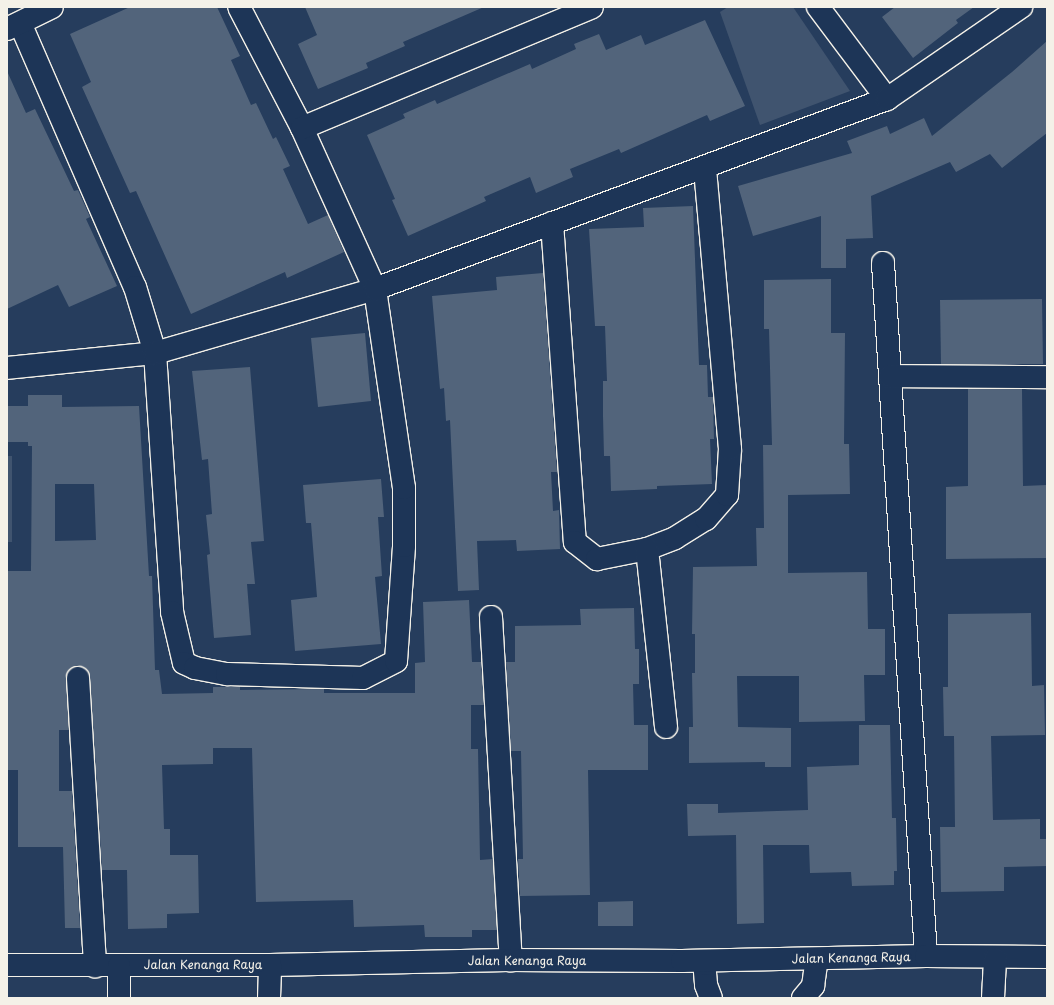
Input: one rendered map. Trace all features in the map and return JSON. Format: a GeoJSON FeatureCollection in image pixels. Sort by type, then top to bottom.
{"type":"FeatureCollection","features":[{"type":"Feature","properties":{"kind":"street"},"geometry":{"type":"LineString","coordinates":[[52,7],[13,26],[136,288],[155,353],[172,612],[184,663],[195,668],[227,674],[363,678],[396,661],[404,546],[404,488],[375,290],[302,128],[239,7]]}},
{"type":"Feature","properties":{"kind":"street"},"geometry":{"type":"LineString","coordinates":[[302,128],[592,7]]}},
{"type":"Feature","properties":{"kind":"street"},"geometry":{"type":"LineString","coordinates":[[818,7],[887,99]]}},
{"type":"Feature","properties":{"kind":"street"},"geometry":{"type":"LineString","coordinates":[[7,368],[155,353],[375,290],[887,99],[1022,7]]}},
{"type":"Feature","properties":{"kind":"street"},"geometry":{"type":"LineString","coordinates":[[552,224],[575,542],[597,559],[647,549],[675,538],[706,519],[727,495],[730,449],[704,168]]}},
{"type":"Feature","properties":{"kind":"street"},"geometry":{"type":"LineString","coordinates":[[883,263],[926,956]]}},
{"type":"Feature","properties":{"kind":"street"},"geometry":{"type":"LineString","coordinates":[[890,376],[1047,377]]}},
{"type":"Feature","properties":{"kind":"street"},"geometry":{"type":"LineString","coordinates":[[647,549],[666,727]]}},
{"type":"Feature","properties":{"kind":"street"},"geometry":{"type":"LineString","coordinates":[[491,617],[511,960]]}},
{"type":"Feature","properties":{"kind":"street"},"geometry":{"type":"LineString","coordinates":[[78,678],[95,966]]}},
{"type":"Feature","properties":{"kind":"street","name":"Jalan Kenanga Raya"},"geometry":{"type":"LineString","coordinates":[[7,965],[270,965],[511,960],[704,961],[926,956],[995,958],[1047,957]]}},
{"type":"Feature","properties":{"kind":"street"},"geometry":{"type":"LineString","coordinates":[[803,998],[813,986],[817,958]]}},
{"type":"Feature","properties":{"kind":"street"},"geometry":{"type":"LineString","coordinates":[[993,998],[995,958]]}},
{"type":"Feature","properties":{"kind":"street"},"geometry":{"type":"LineString","coordinates":[[704,961],[706,985],[711,998]]}},
{"type":"Feature","properties":{"kind":"street"},"geometry":{"type":"LineString","coordinates":[[269,998],[270,965]]}},
{"type":"Feature","properties":{"kind":"street"},"geometry":{"type":"LineString","coordinates":[[119,966],[119,998]]}},
{"type":"Feature","properties":{"kind":"shaded area"},"geometry":{"type":"Polygon","coordinates":[[[728,7],[793,7],[850,91],[760,125],[720,12],[728,7]]]}},
{"type":"Feature","properties":{"kind":"shaded area"},"geometry":{"type":"Polygon","coordinates":[[[7,456],[12,456],[12,542],[7,542],[7,456]]]}},
{"type":"Feature","properties":{"kind":"building"},"geometry":{"type":"Polygon","coordinates":[[[130,7],[217,7],[240,56],[231,60],[251,105],[256,103],[273,139],[276,137],[290,166],[283,169],[308,224],[328,215],[344,252],[287,278],[285,272],[191,314],[136,191],[130,193],[82,87],[91,82],[70,34],[130,7]]]}},
{"type":"Feature","properties":{"kind":"building"},"geometry":{"type":"Polygon","coordinates":[[[305,7],[484,7],[403,42],[405,46],[366,63],[368,68],[318,89],[298,44],[317,35],[305,7]]]}},
{"type":"Feature","properties":{"kind":"building"},"geometry":{"type":"Polygon","coordinates":[[[895,7],[974,7],[956,20],[958,23],[913,58],[882,17],[895,7]]]}},
{"type":"Feature","properties":{"kind":"building"},"geometry":{"type":"Polygon","coordinates":[[[705,20],[745,106],[710,121],[707,115],[621,153],[619,149],[570,169],[573,177],[536,193],[530,177],[484,197],[486,201],[408,236],[392,200],[395,199],[367,135],[405,118],[403,114],[435,100],[437,104],[530,64],[532,69],[576,49],[574,44],[599,34],[606,50],[641,35],[645,45],[705,20]]]}},
{"type":"Feature","properties":{"kind":"building"},"geometry":{"type":"Polygon","coordinates":[[[1047,41],[1047,133],[1002,168],[990,154],[956,172],[950,162],[871,196],[873,238],[846,239],[846,268],[821,268],[821,216],[753,236],[738,186],[852,153],[847,141],[887,126],[890,134],[924,118],[932,136],[1012,72],[1047,41]]]}},
{"type":"Feature","properties":{"kind":"building"},"geometry":{"type":"Polygon","coordinates":[[[7,71],[26,113],[35,109],[74,191],[78,190],[90,217],[86,219],[117,286],[69,307],[58,285],[7,309],[7,71]]]}},
{"type":"Feature","properties":{"kind":"building"},"geometry":{"type":"Polygon","coordinates":[[[693,206],[699,365],[707,365],[708,397],[713,397],[714,439],[710,439],[712,484],[657,486],[657,489],[611,491],[610,456],[604,456],[603,381],[607,381],[605,326],[595,326],[589,229],[644,227],[643,208],[693,206]]]}},
{"type":"Feature","properties":{"kind":"building"},"geometry":{"type":"Polygon","coordinates":[[[543,273],[557,472],[551,472],[553,511],[559,510],[560,549],[517,551],[516,540],[477,541],[479,590],[458,591],[450,420],[446,421],[444,388],[440,389],[432,296],[497,290],[496,277],[543,273]]]}},
{"type":"Feature","properties":{"kind":"building"},"geometry":{"type":"Polygon","coordinates":[[[831,279],[831,333],[845,333],[844,444],[849,444],[850,494],[788,495],[788,573],[867,572],[868,629],[885,629],[885,675],[864,675],[865,721],[799,722],[799,676],[737,676],[738,727],[791,728],[791,767],[765,767],[765,762],[689,763],[689,727],[693,727],[692,673],[695,673],[695,634],[692,634],[693,567],[757,566],[756,528],[764,528],[763,445],[772,445],[769,329],[764,329],[764,280],[831,279]]]}},
{"type":"Feature","properties":{"kind":"building"},"geometry":{"type":"Polygon","coordinates":[[[1042,299],[1043,364],[941,364],[940,300],[1042,299]]]}},
{"type":"Feature","properties":{"kind":"building"},"geometry":{"type":"Polygon","coordinates":[[[365,333],[371,401],[318,407],[311,338],[365,333]]]}},
{"type":"Feature","properties":{"kind":"building"},"geometry":{"type":"Polygon","coordinates":[[[250,367],[264,541],[251,542],[255,584],[247,584],[251,635],[214,638],[207,555],[210,554],[206,515],[212,514],[208,459],[202,460],[192,371],[250,367]]]}},
{"type":"Feature","properties":{"kind":"building"},"geometry":{"type":"Polygon","coordinates":[[[968,389],[1022,389],[1023,486],[1047,485],[1047,558],[946,559],[946,487],[968,486],[968,389]]]}},
{"type":"Feature","properties":{"kind":"building"},"geometry":{"type":"Polygon","coordinates":[[[28,395],[62,395],[62,407],[139,406],[149,576],[152,576],[155,670],[159,670],[162,694],[213,693],[213,687],[240,687],[240,690],[324,689],[324,693],[415,693],[415,663],[425,662],[423,602],[469,600],[472,662],[481,662],[484,705],[471,705],[471,749],[478,749],[480,860],[493,859],[497,930],[472,930],[472,937],[425,937],[424,925],[354,927],[353,900],[256,902],[252,748],[213,748],[213,764],[162,765],[164,829],[170,829],[170,855],[198,855],[199,913],[167,914],[167,928],[128,929],[127,870],[102,870],[90,677],[88,671],[78,666],[71,668],[66,678],[69,730],[59,730],[59,791],[72,791],[80,928],[65,928],[63,847],[18,847],[18,770],[7,770],[7,571],[31,571],[32,446],[28,446],[28,442],[7,442],[7,406],[28,406],[28,395]],[[55,484],[55,541],[96,540],[94,484],[55,484]]]}},
{"type":"Feature","properties":{"kind":"building"},"geometry":{"type":"Polygon","coordinates":[[[381,479],[384,517],[378,517],[382,576],[375,577],[381,644],[295,651],[291,600],[317,597],[311,523],[306,523],[303,485],[381,479]]]}},
{"type":"Feature","properties":{"kind":"building"},"geometry":{"type":"Polygon","coordinates":[[[634,608],[635,649],[639,649],[639,684],[633,684],[634,725],[648,725],[648,770],[588,770],[590,895],[520,896],[518,859],[523,859],[521,751],[511,751],[506,662],[515,662],[515,626],[581,625],[580,609],[634,608]]]}},
{"type":"Feature","properties":{"kind":"building"},"geometry":{"type":"Polygon","coordinates":[[[1031,613],[1032,686],[1044,685],[1045,735],[991,736],[993,820],[1040,819],[1040,839],[1047,839],[1047,866],[1004,867],[1004,891],[941,892],[940,827],[955,827],[954,736],[944,736],[943,687],[948,687],[948,614],[1031,613]]]}},
{"type":"Feature","properties":{"kind":"building"},"geometry":{"type":"Polygon","coordinates":[[[859,725],[890,725],[892,818],[896,818],[897,871],[894,871],[894,885],[852,886],[851,872],[810,873],[809,845],[763,845],[764,923],[737,924],[736,835],[688,836],[687,804],[718,804],[718,813],[808,810],[807,767],[859,765],[859,725]]]}},
{"type":"Feature","properties":{"kind":"building"},"geometry":{"type":"Polygon","coordinates":[[[633,901],[633,926],[598,926],[598,902],[633,901]]]}}]}
